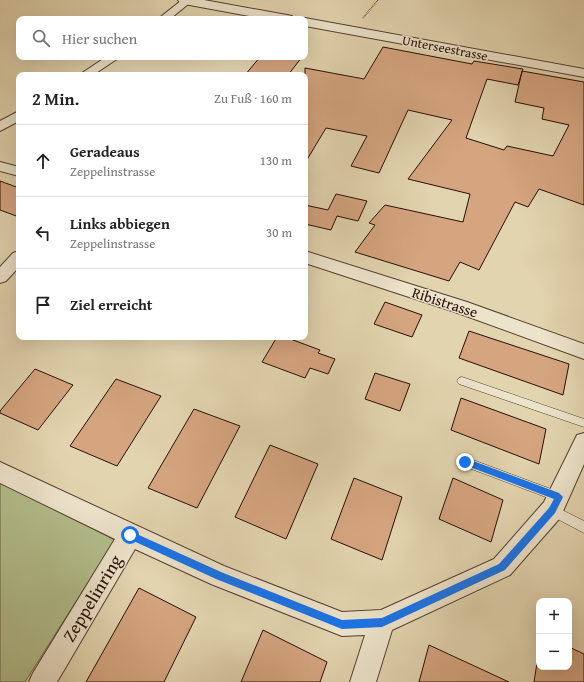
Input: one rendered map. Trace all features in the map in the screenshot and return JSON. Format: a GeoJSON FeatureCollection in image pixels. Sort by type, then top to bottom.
{"type":"FeatureCollection","features":[{"type":"Feature","properties":{"kind":"street"},"geometry":{"type":"LineString","coordinates":[[167,16],[186,0],[271,16]]}},
{"type":"Feature","properties":{"kind":"street","name":"Unterseestrasse"},"geometry":{"type":"LineString","coordinates":[[308,23],[584,73]]}},
{"type":"Feature","properties":{"kind":"street"},"geometry":{"type":"LineString","coordinates":[[90,72],[109,60]]}},
{"type":"Feature","properties":{"kind":"street"},"geometry":{"type":"LineString","coordinates":[[0,127],[16,117]]}},
{"type":"Feature","properties":{"kind":"street"},"geometry":{"type":"LineString","coordinates":[[0,166],[16,171]]}},
{"type":"Feature","properties":{"kind":"street","name":"Ribistrasse"},"geometry":{"type":"LineString","coordinates":[[308,258],[461,306],[584,352]]}},
{"type":"Feature","properties":{"kind":"street"},"geometry":{"type":"LineString","coordinates":[[0,277],[16,260]]}},
{"type":"Feature","properties":{"kind":"street"},"geometry":{"type":"LineString","coordinates":[[0,472],[219,576],[342,624],[382,622],[502,567],[556,504],[584,442]]}},
{"type":"Feature","properties":{"kind":"street","name":"Zeppelinring"},"geometry":{"type":"LineString","coordinates":[[42,682],[130,535]]}},
{"type":"Feature","properties":{"kind":"street"},"geometry":{"type":"LineString","coordinates":[[363,682],[382,622]]}},
{"type":"Feature","properties":{"kind":"lane"},"geometry":{"type":"LineString","coordinates":[[462,381],[584,422]]}},
{"type":"Feature","properties":{"kind":"lane"},"geometry":{"type":"LineString","coordinates":[[465,462],[556,504],[584,527]]}},
{"type":"Feature","properties":{"kind":"path"},"geometry":{"type":"LineString","coordinates":[[360,22],[378,0]]}},
{"type":"Feature","properties":{"kind":"green space"},"geometry":{"type":"Polygon","coordinates":[[[0,482],[115,540],[25,682],[0,682],[0,482]]]}},
{"type":"Feature","properties":{"kind":"building"},"geometry":{"type":"Polygon","coordinates":[[[383,47],[472,64],[474,61],[523,69],[522,71],[584,82],[584,205],[539,189],[528,207],[515,202],[479,270],[460,262],[449,281],[355,252],[375,225],[369,223],[385,205],[463,222],[470,194],[408,179],[452,120],[408,110],[379,173],[351,166],[367,136],[326,128],[308,158],[308,72],[305,72],[305,68],[364,79],[383,47]],[[521,75],[518,85],[487,79],[466,138],[504,150],[507,146],[553,156],[569,125],[542,119],[544,108],[515,102],[521,75]]]}},
{"type":"Feature","properties":{"kind":"building"},"geometry":{"type":"Polygon","coordinates":[[[258,60],[300,60],[290,72],[248,72],[258,60]]]}},
{"type":"Feature","properties":{"kind":"building"},"geometry":{"type":"Polygon","coordinates":[[[0,181],[16,187],[16,216],[0,210],[0,181]]]}},
{"type":"Feature","properties":{"kind":"building"},"geometry":{"type":"Polygon","coordinates":[[[336,194],[367,201],[358,221],[337,216],[331,230],[308,225],[308,206],[328,210],[336,194]]]}},
{"type":"Feature","properties":{"kind":"building"},"geometry":{"type":"Polygon","coordinates":[[[385,302],[422,315],[412,337],[374,324],[385,302]]]}},
{"type":"Feature","properties":{"kind":"building"},"geometry":{"type":"Polygon","coordinates":[[[469,331],[569,364],[563,395],[459,358],[469,331]]]}},
{"type":"Feature","properties":{"kind":"building"},"geometry":{"type":"Polygon","coordinates":[[[275,340],[293,340],[320,350],[318,353],[335,359],[328,374],[310,368],[305,378],[262,362],[275,340]]]}},
{"type":"Feature","properties":{"kind":"building"},"geometry":{"type":"Polygon","coordinates":[[[35,369],[73,385],[38,430],[0,413],[0,411],[35,369]]]}},
{"type":"Feature","properties":{"kind":"building"},"geometry":{"type":"Polygon","coordinates":[[[375,373],[410,384],[400,411],[365,399],[375,373]]]}},
{"type":"Feature","properties":{"kind":"building"},"geometry":{"type":"Polygon","coordinates":[[[116,379],[161,396],[117,466],[70,446],[116,379]]]}},
{"type":"Feature","properties":{"kind":"building"},"geometry":{"type":"Polygon","coordinates":[[[461,398],[546,429],[539,464],[451,430],[461,398]]]}},
{"type":"Feature","properties":{"kind":"building"},"geometry":{"type":"Polygon","coordinates":[[[194,409],[240,426],[197,508],[148,488],[194,409]]]}},
{"type":"Feature","properties":{"kind":"building"},"geometry":{"type":"Polygon","coordinates":[[[270,445],[318,464],[286,539],[235,517],[270,445]]]}},
{"type":"Feature","properties":{"kind":"building"},"geometry":{"type":"Polygon","coordinates":[[[354,478],[402,497],[382,560],[331,539],[354,478]]]}},
{"type":"Feature","properties":{"kind":"building"},"geometry":{"type":"Polygon","coordinates":[[[453,478],[503,500],[491,542],[439,519],[453,478]]]}},
{"type":"Feature","properties":{"kind":"building"},"geometry":{"type":"Polygon","coordinates":[[[139,588],[196,617],[164,682],[86,682],[139,588]]]}},
{"type":"Feature","properties":{"kind":"building"},"geometry":{"type":"Polygon","coordinates":[[[263,630],[327,662],[320,682],[241,682],[263,630]]]}},
{"type":"Feature","properties":{"kind":"building"},"geometry":{"type":"Polygon","coordinates":[[[429,645],[509,682],[419,682],[429,645]]]}},
{"type":"Feature","properties":{"kind":"building"},"geometry":{"type":"Polygon","coordinates":[[[572,648],[584,654],[584,682],[534,682],[536,669],[572,670],[572,648]]]}},
{"type":"Feature","properties":{"kind":"route"},"geometry":{"type":"LineString","coordinates":[[130,535],[219,576],[342,624],[382,622],[502,567],[552,510],[559,497],[465,462]]}}]}
